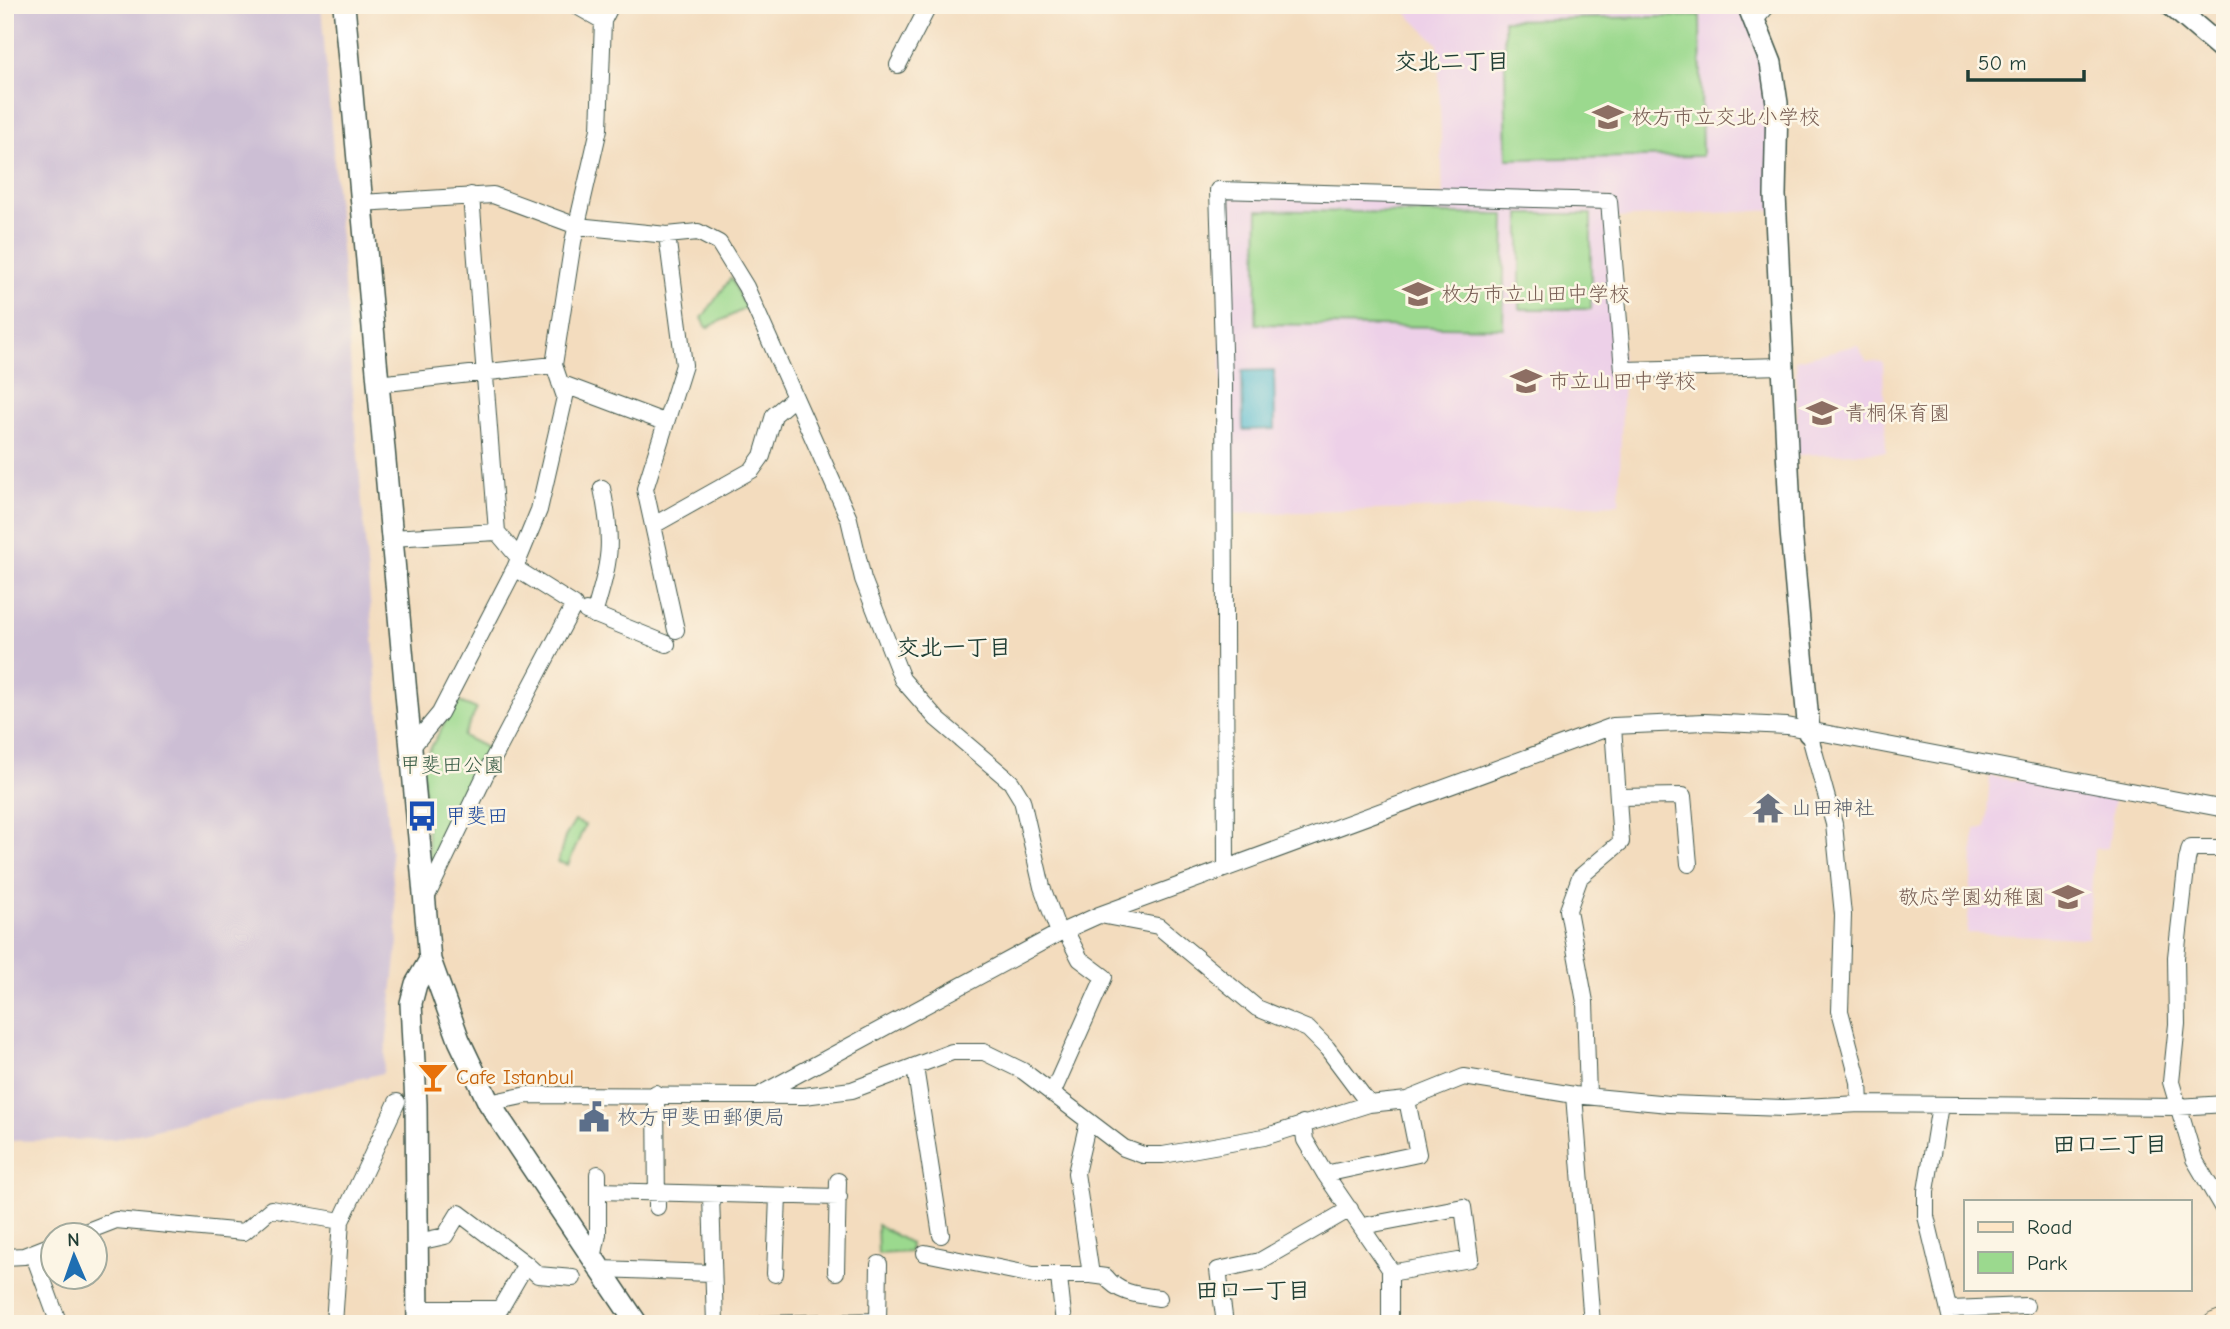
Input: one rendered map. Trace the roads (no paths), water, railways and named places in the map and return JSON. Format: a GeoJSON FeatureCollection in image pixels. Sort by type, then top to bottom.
{"type":"FeatureCollection","features":[{"type":"Feature","properties":{"kind":"main road"},"geometry":{"type":"LineString","coordinates":[[2215,1324],[2225,1320]]}},
{"type":"Feature","properties":{"kind":"street"},"geometry":{"type":"LineString","coordinates":[[344,5],[430,960],[460,1040],[489,1103],[637,1324]]}},
{"type":"Feature","properties":{"kind":"street"},"geometry":{"type":"LineString","coordinates":[[575,5],[603,21]]}},
{"type":"Feature","properties":{"kind":"street"},"geometry":{"type":"LineString","coordinates":[[411,748],[440,713],[517,563],[539,510],[565,397],[554,365],[577,226],[599,129],[603,21],[611,5]]}},
{"type":"Feature","properties":{"kind":"street"},"geometry":{"type":"LineString","coordinates":[[898,65],[929,5]]}},
{"type":"Feature","properties":{"kind":"street"},"geometry":{"type":"LineString","coordinates":[[2171,5],[2225,51]]}},
{"type":"Feature","properties":{"kind":"street"},"geometry":{"type":"LineString","coordinates":[[1757,10],[1771,63],[1777,103],[1775,195],[1791,531],[1809,733],[1834,824],[1843,915],[1840,1011],[1859,1082],[1860,1104]]}},
{"type":"Feature","properties":{"kind":"street"},"geometry":{"type":"LineString","coordinates":[[1226,868],[1224,381],[1218,190],[1609,201],[1623,370],[1783,366]]}},
{"type":"Feature","properties":{"kind":"street"},"geometry":{"type":"LineString","coordinates":[[471,195],[497,532],[517,563],[575,605],[594,615],[672,637],[654,525],[645,489],[684,365],[667,234]]}},
{"type":"Feature","properties":{"kind":"street"},"geometry":{"type":"LineString","coordinates":[[361,203],[493,195],[577,226],[667,234],[698,232],[719,243],[746,287],[849,519],[863,579],[902,679],[937,719],[1011,782],[1022,800],[1042,887],[1062,932],[1080,959],[1104,977],[1052,1094]]}},
{"type":"Feature","properties":{"kind":"street"},"geometry":{"type":"LineString","coordinates":[[377,384],[484,370],[554,365]]}},
{"type":"Feature","properties":{"kind":"street"},"geometry":{"type":"LineString","coordinates":[[560,383],[664,422]]}},
{"type":"Feature","properties":{"kind":"street"},"geometry":{"type":"LineString","coordinates":[[654,525],[752,470],[762,456],[774,415],[795,397]]}},
{"type":"Feature","properties":{"kind":"street"},"geometry":{"type":"LineString","coordinates":[[594,615],[610,560],[610,528],[601,488]]}},
{"type":"Feature","properties":{"kind":"street"},"geometry":{"type":"LineString","coordinates":[[391,538],[497,532]]}},
{"type":"Feature","properties":{"kind":"street"},"geometry":{"type":"LineString","coordinates":[[425,900],[492,761],[575,605]]}},
{"type":"Feature","properties":{"kind":"street"},"geometry":{"type":"LineString","coordinates":[[763,1094],[1062,932],[1099,915],[1613,726],[1704,722],[1787,726],[1809,733],[2225,809]]}},
{"type":"Feature","properties":{"kind":"street"},"geometry":{"type":"LineString","coordinates":[[1592,1324],[1581,1096],[1585,1002],[1568,910],[1580,877],[1621,842],[1613,726]]}},
{"type":"Feature","properties":{"kind":"street"},"geometry":{"type":"LineString","coordinates":[[1618,797],[1683,796],[1689,864]]}},
{"type":"Feature","properties":{"kind":"street"},"geometry":{"type":"LineString","coordinates":[[2225,848],[2190,848],[2187,860],[2176,957],[2177,1024],[2171,1082],[2194,1159],[2225,1212]]}},
{"type":"Feature","properties":{"kind":"street"},"geometry":{"type":"LineString","coordinates":[[1099,915],[1158,926],[1256,1008],[1308,1029],[1327,1048],[1370,1104]]}},
{"type":"Feature","properties":{"kind":"street"},"geometry":{"type":"LineString","coordinates":[[430,960],[416,984],[411,1003],[407,1103],[418,1242],[418,1317],[500,1309],[526,1264]]}},
{"type":"Feature","properties":{"kind":"street"},"geometry":{"type":"LineString","coordinates":[[489,1103],[527,1095],[656,1093],[741,1098],[763,1094],[804,1096],[852,1090],[952,1052],[984,1052],[1023,1071],[1124,1148],[1143,1155],[1163,1155],[1264,1137],[1370,1104],[1407,1100],[1464,1077],[1581,1096],[1669,1104],[1784,1108],[1860,1104],[2178,1107],[2225,1104]]}},
{"type":"Feature","properties":{"kind":"street"},"geometry":{"type":"LineString","coordinates":[[915,1067],[941,1235]]}},
{"type":"Feature","properties":{"kind":"street"},"geometry":{"type":"LineString","coordinates":[[656,1093],[657,1200]]}},
{"type":"Feature","properties":{"kind":"street"},"geometry":{"type":"LineString","coordinates":[[1325,1174],[1418,1154],[1407,1100]]}},
{"type":"Feature","properties":{"kind":"street"},"geometry":{"type":"LineString","coordinates":[[334,1324],[341,1221],[407,1103]]}},
{"type":"Feature","properties":{"kind":"street"},"geometry":{"type":"LineString","coordinates":[[1940,1105],[1926,1191],[1926,1216],[1951,1317],[2026,1307]]}},
{"type":"Feature","properties":{"kind":"street"},"geometry":{"type":"LineString","coordinates":[[1088,1122],[1076,1172],[1091,1275]]}},
{"type":"Feature","properties":{"kind":"street"},"geometry":{"type":"LineString","coordinates":[[1303,1123],[1306,1140],[1325,1174],[1363,1226],[1390,1273],[1390,1324]]}},
{"type":"Feature","properties":{"kind":"street"},"geometry":{"type":"LineString","coordinates":[[597,1264],[598,1174]]}},
{"type":"Feature","properties":{"kind":"street"},"geometry":{"type":"LineString","coordinates":[[598,1191],[657,1200],[711,1195],[778,1196],[838,1189],[836,1272]]}},
{"type":"Feature","properties":{"kind":"street"},"geometry":{"type":"LineString","coordinates":[[711,1195],[715,1324]]}},
{"type":"Feature","properties":{"kind":"street"},"geometry":{"type":"LineString","coordinates":[[775,1274],[778,1196]]}},
{"type":"Feature","properties":{"kind":"street"},"geometry":{"type":"LineString","coordinates":[[1363,1226],[1463,1207],[1470,1259],[1390,1273]]}},
{"type":"Feature","properties":{"kind":"street"},"geometry":{"type":"LineString","coordinates":[[108,1223],[116,1220],[244,1232],[271,1209],[341,1221]]}},
{"type":"Feature","properties":{"kind":"street"},"geometry":{"type":"LineString","coordinates":[[1225,1324],[1218,1270],[1260,1261],[1350,1209]]}},
{"type":"Feature","properties":{"kind":"street"},"geometry":{"type":"LineString","coordinates":[[418,1242],[445,1236],[459,1213],[538,1275],[573,1278]]}},
{"type":"Feature","properties":{"kind":"street"},"geometry":{"type":"LineString","coordinates":[[5,1257],[38,1251]]}},
{"type":"Feature","properties":{"kind":"street"},"geometry":{"type":"LineString","coordinates":[[33,1253],[59,1324]]}},
{"type":"Feature","properties":{"kind":"street"},"geometry":{"type":"LineString","coordinates":[[925,1253],[1059,1277],[1106,1277],[1112,1285],[1134,1295],[1159,1298]]}},
{"type":"Feature","properties":{"kind":"street"},"geometry":{"type":"LineString","coordinates":[[597,1264],[712,1273]]}},
{"type":"Feature","properties":{"kind":"street"},"geometry":{"type":"LineString","coordinates":[[764,1324],[878,1321],[879,1264]]}},
{"type":"Feature","properties":{"kind":"street"},"geometry":{"type":"LineString","coordinates":[[1059,1277],[1064,1324]]}},
{"type":"Feature","properties":{"kind":"water"},"geometry":{"type":"Polygon","coordinates":[[[1274,370],[1275,429],[1243,430],[1242,371],[1274,370]]]}},
{"type":"Feature","properties":{"kind":"place","name":"枚方市立交北小学校"},"geometry":{"type":"Point","coordinates":[1608,117]}},
{"type":"Feature","properties":{"kind":"place","name":"枚方市立山田中学校"},"geometry":{"type":"Point","coordinates":[1418,294]}},
{"type":"Feature","properties":{"kind":"place","name":"市立山田中学校"},"geometry":{"type":"Point","coordinates":[1526,381]}},
{"type":"Feature","properties":{"kind":"place","name":"青桐保育園"},"geometry":{"type":"Point","coordinates":[1822,413]}},
{"type":"Feature","properties":{"kind":"place","name":"山田神社"},"geometry":{"type":"Point","coordinates":[1768,808]}},
{"type":"Feature","properties":{"kind":"place","name":"甲斐田"},"geometry":{"type":"Point","coordinates":[422,816]}},
{"type":"Feature","properties":{"kind":"place","name":"敬応学園幼稚園"},"geometry":{"type":"Point","coordinates":[2068,897]}},
{"type":"Feature","properties":{"kind":"place","name":"Cafe Istanbul"},"geometry":{"type":"Point","coordinates":[433,1077]}},
{"type":"Feature","properties":{"kind":"place","name":"枚方甲斐田郵便局"},"geometry":{"type":"Point","coordinates":[594,1117]}},
{"type":"Feature","properties":{"kind":"district","name":"交北二丁目"},"geometry":{"type":"Point","coordinates":[1452,61]}},
{"type":"Feature","properties":{"kind":"district","name":"交北一丁目"},"geometry":{"type":"Point","coordinates":[954,647]}},
{"type":"Feature","properties":{"kind":"district","name":"田口二丁目"},"geometry":{"type":"Point","coordinates":[2110,1144]}},
{"type":"Feature","properties":{"kind":"district","name":"田口一丁目"},"geometry":{"type":"Point","coordinates":[1253,1290]}},
{"type":"Feature","properties":{"kind":"park label","name":"甲斐田公園"},"geometry":{"type":"Point","coordinates":[452,765]}}]}
